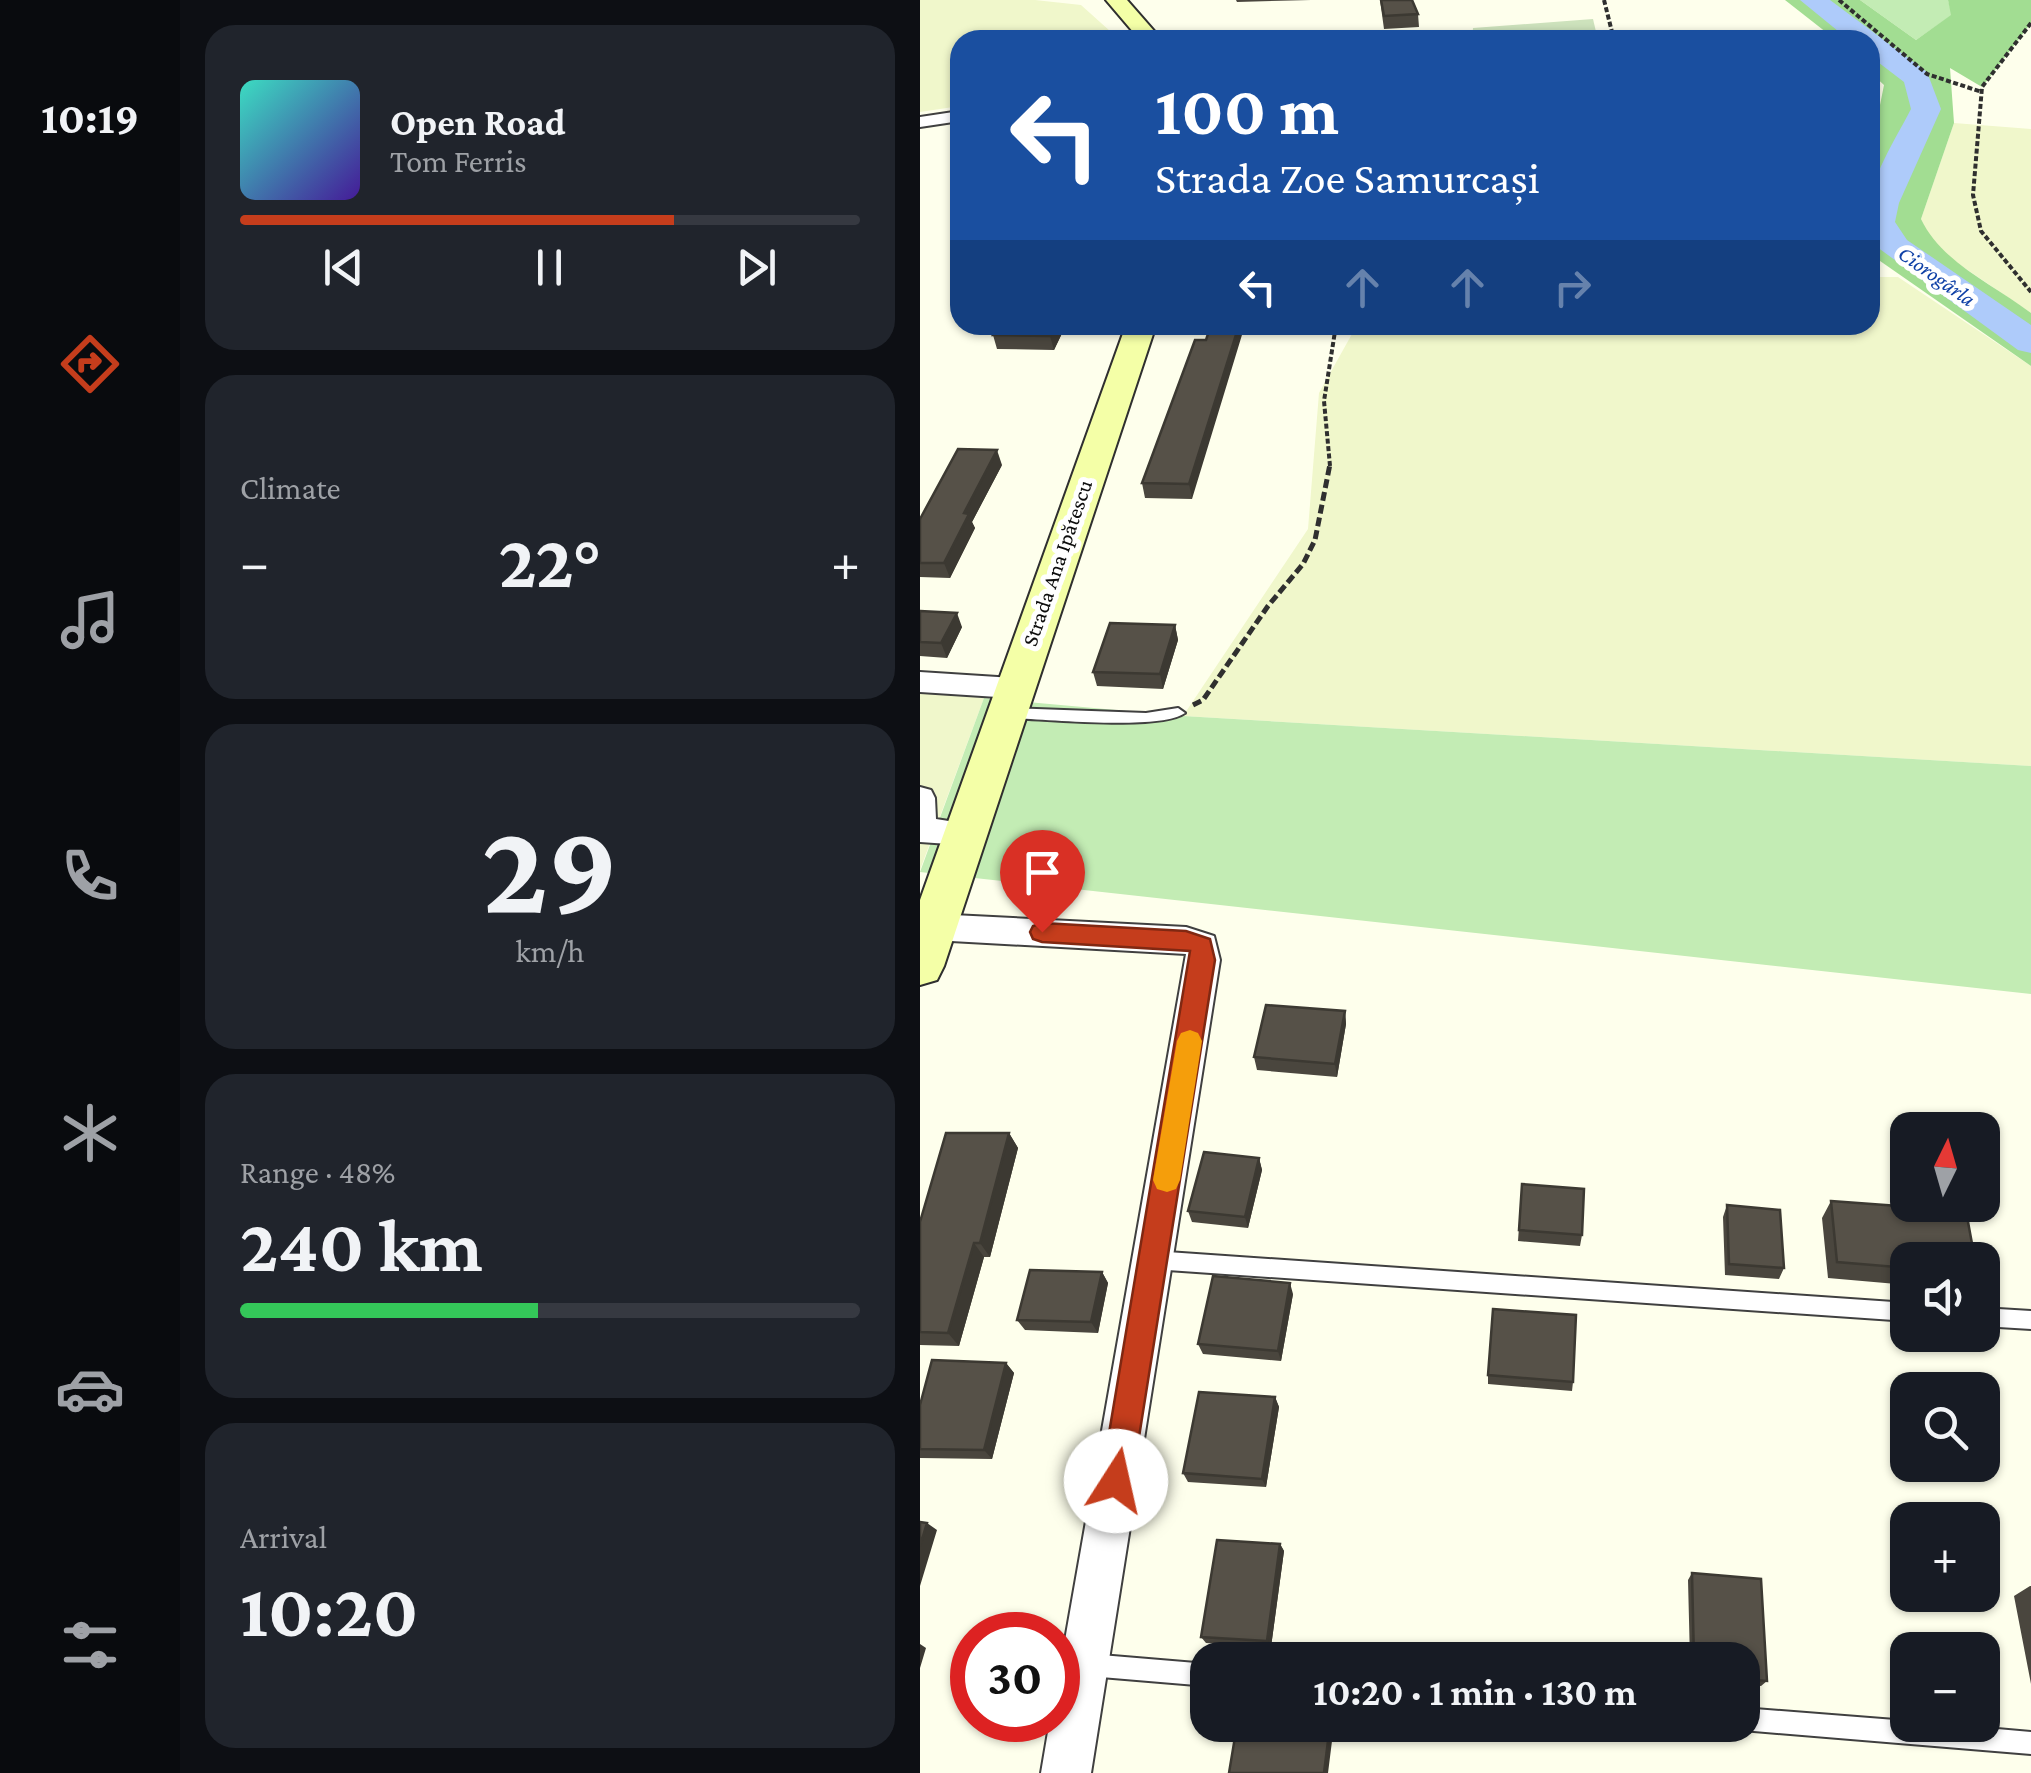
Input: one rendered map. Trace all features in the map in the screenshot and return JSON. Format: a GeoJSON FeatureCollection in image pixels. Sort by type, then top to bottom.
{"type":"FeatureCollection","features":[{"type":"Feature","properties":{"kind":"main road"},"geometry":{"type":"LineString","coordinates":[[1116,0],[1142,30]]}},
{"type":"Feature","properties":{"kind":"main road","name":"Strada Ana Ipătescu"},"geometry":{"type":"LineString","coordinates":[[926,946],[956,823],[1009,700],[1137,335]]}},
{"type":"Feature","properties":{"kind":"street"},"geometry":{"type":"LineString","coordinates":[[920,122],[950,118]]}},
{"type":"Feature","properties":{"kind":"street"},"geometry":{"type":"LineString","coordinates":[[920,682],[1009,700]]}},
{"type":"Feature","properties":{"kind":"street"},"geometry":{"type":"LineString","coordinates":[[920,798],[920,820]]}},
{"type":"Feature","properties":{"kind":"street"},"geometry":{"type":"LineString","coordinates":[[926,946],[1186,940],[1202,946],[1203,960],[1154,1260],[1066,1773]]}},
{"type":"Feature","properties":{"kind":"lane"},"geometry":{"type":"LineString","coordinates":[[1009,700],[1146,718],[1178,713]]}},
{"type":"Feature","properties":{"kind":"lane"},"geometry":{"type":"LineString","coordinates":[[1154,1260],[1890,1311]]}},
{"type":"Feature","properties":{"kind":"lane"},"geometry":{"type":"LineString","coordinates":[[2000,1318],[2031,1320]]}},
{"type":"Feature","properties":{"kind":"lane"},"geometry":{"type":"LineString","coordinates":[[1086,1665],[1190,1674]]}},
{"type":"Feature","properties":{"kind":"lane"},"geometry":{"type":"LineString","coordinates":[[1760,1720],[2031,1743]]}},
{"type":"Feature","properties":{"kind":"path"},"geometry":{"type":"LineString","coordinates":[[1604,0],[1612,30]]}},
{"type":"Feature","properties":{"kind":"path"},"geometry":{"type":"LineString","coordinates":[[1839,0],[1875,30]]}},
{"type":"Feature","properties":{"kind":"path"},"geometry":{"type":"LineString","coordinates":[[2031,23],[1982,92],[1974,195],[1981,231],[2031,292]]}},
{"type":"Feature","properties":{"kind":"path"},"geometry":{"type":"LineString","coordinates":[[1880,34],[1927,74],[1982,92]]}},
{"type":"Feature","properties":{"kind":"path"},"geometry":{"type":"LineString","coordinates":[[1178,713],[1203,700],[1268,606],[1303,564],[1314,540],[1331,473],[1324,401],[1334,335]]}},
{"type":"Feature","properties":{"kind":"green space"},"geometry":{"type":"Polygon","coordinates":[[[920,0],[1035,0],[1081,5],[1109,30],[950,30],[950,108],[920,112],[920,0]]]}},
{"type":"Feature","properties":{"kind":"green space"},"geometry":{"type":"Polygon","coordinates":[[[1785,0],[1860,0],[1916,40],[1951,15],[1948,0],[2031,0],[2031,23],[1982,87],[1950,68],[1954,123],[1921,219],[1955,260],[2031,313],[2031,366],[1880,261],[1880,105],[1884,85],[1880,81],[1880,30],[1823,30],[1785,0]]]}},
{"type":"Feature","properties":{"kind":"green space"},"geometry":{"type":"Polygon","coordinates":[[[1860,0],[1948,0],[1952,15],[1916,40],[1860,0]]]}},
{"type":"Feature","properties":{"kind":"green space"},"geometry":{"type":"Polygon","coordinates":[[[1593,19],[1596,30],[1473,30],[1593,19]]]}},
{"type":"Feature","properties":{"kind":"green space"},"geometry":{"type":"Polygon","coordinates":[[[1954,123],[2031,129],[2031,313],[1947,256],[1929,236],[1921,219],[1954,123]]]}},
{"type":"Feature","properties":{"kind":"green space"},"geometry":{"type":"Polygon","coordinates":[[[1880,277],[1898,277],[2031,366],[2031,766],[1183,716],[1308,529],[1319,393],[1351,335],[1880,335],[1880,277]]]}},
{"type":"Feature","properties":{"kind":"green space"},"geometry":{"type":"Polygon","coordinates":[[[920,692],[984,698],[920,870],[920,692]]]}},
{"type":"Feature","properties":{"kind":"green space"},"geometry":{"type":"Polygon","coordinates":[[[984,698],[1183,716],[2031,766],[2031,994],[920,872],[984,698]]]}},
{"type":"Feature","properties":{"kind":"building"},"geometry":{"type":"Polygon","coordinates":[[[1381,0],[1412,0],[1418,14],[1384,16],[1381,0]]]}},
{"type":"Feature","properties":{"kind":"building"},"geometry":{"type":"Polygon","coordinates":[[[1208,335],[1236,335],[1189,484],[1142,483],[1195,340],[1206,340],[1208,335]]]}},
{"type":"Feature","properties":{"kind":"building"},"geometry":{"type":"Polygon","coordinates":[[[958,449],[997,450],[964,513],[969,514],[944,563],[920,563],[920,519],[958,449]]]}},
{"type":"Feature","properties":{"kind":"building"},"geometry":{"type":"Polygon","coordinates":[[[920,611],[957,613],[941,643],[920,642],[920,611]]]}},
{"type":"Feature","properties":{"kind":"building"},"geometry":{"type":"Polygon","coordinates":[[[1110,623],[1175,625],[1160,674],[1093,672],[1110,623]]]}},
{"type":"Feature","properties":{"kind":"building"},"geometry":{"type":"Polygon","coordinates":[[[1266,1005],[1345,1011],[1335,1064],[1254,1057],[1266,1005]]]}},
{"type":"Feature","properties":{"kind":"building"},"geometry":{"type":"Polygon","coordinates":[[[946,1133],[1009,1133],[980,1243],[974,1243],[948,1333],[920,1332],[920,1222],[946,1133]]]}},
{"type":"Feature","properties":{"kind":"building"},"geometry":{"type":"Polygon","coordinates":[[[1204,1152],[1259,1158],[1245,1217],[1188,1211],[1204,1152]]]}},
{"type":"Feature","properties":{"kind":"building"},"geometry":{"type":"Polygon","coordinates":[[[1522,1184],[1584,1189],[1582,1235],[1519,1230],[1522,1184]]]}},
{"type":"Feature","properties":{"kind":"building"},"geometry":{"type":"Polygon","coordinates":[[[1831,1201],[1890,1205],[1890,1222],[1968,1222],[1972,1242],[1890,1242],[1890,1266],[1837,1262],[1831,1201]]]}},
{"type":"Feature","properties":{"kind":"building"},"geometry":{"type":"Polygon","coordinates":[[[1727,1205],[1780,1210],[1784,1268],[1729,1264],[1727,1205]]]}},
{"type":"Feature","properties":{"kind":"building"},"geometry":{"type":"Polygon","coordinates":[[[1030,1270],[1102,1272],[1091,1322],[1017,1320],[1030,1270]]]}},
{"type":"Feature","properties":{"kind":"building"},"geometry":{"type":"Polygon","coordinates":[[[1213,1276],[1290,1283],[1278,1351],[1198,1344],[1213,1276]]]}},
{"type":"Feature","properties":{"kind":"building"},"geometry":{"type":"Polygon","coordinates":[[[1493,1309],[1576,1315],[1573,1382],[1488,1375],[1493,1309]]]}},
{"type":"Feature","properties":{"kind":"building"},"geometry":{"type":"Polygon","coordinates":[[[932,1360],[1006,1363],[984,1450],[920,1449],[920,1405],[932,1360]]]}},
{"type":"Feature","properties":{"kind":"building"},"geometry":{"type":"Polygon","coordinates":[[[1199,1392],[1275,1397],[1262,1479],[1183,1473],[1199,1392]]]}},
{"type":"Feature","properties":{"kind":"building"},"geometry":{"type":"Polygon","coordinates":[[[920,1522],[927,1523],[920,1546],[920,1522]]]}},
{"type":"Feature","properties":{"kind":"building"},"geometry":{"type":"Polygon","coordinates":[[[1217,1540],[1280,1544],[1267,1641],[1201,1637],[1217,1540]]]}},
{"type":"Feature","properties":{"kind":"building"},"geometry":{"type":"Polygon","coordinates":[[[1692,1573],[1761,1579],[1767,1681],[1760,1680],[1760,1642],[1694,1642],[1692,1573]]]}},
{"type":"Feature","properties":{"kind":"building"},"geometry":{"type":"Polygon","coordinates":[[[1234,1742],[1328,1742],[1324,1773],[1229,1773],[1234,1742]]]}},
{"type":"Feature","properties":{"kind":"waterway","name":"Ciorogârla"},"geometry":{"type":"LineString","coordinates":[[1813,0],[1853,30]]}},
{"type":"Feature","properties":{"kind":"waterway","name":"Ciorogârla"},"geometry":{"type":"LineString","coordinates":[[1880,50],[1917,78],[1926,109],[1880,212]]}},
{"type":"Feature","properties":{"kind":"waterway","name":"Ciorogârla"},"geometry":{"type":"LineString","coordinates":[[1880,225],[1894,247],[2031,342]]}},
{"type":"Feature","properties":{"kind":"slow traffic"},"geometry":{"type":"LineString","coordinates":[[1167,1180],[1190,1041]]}},
{"type":"Feature","properties":{"kind":"route"},"geometry":{"type":"LineString","coordinates":[[1042,932],[1186,940],[1202,946],[1203,960],[1116,1481]]}}]}
